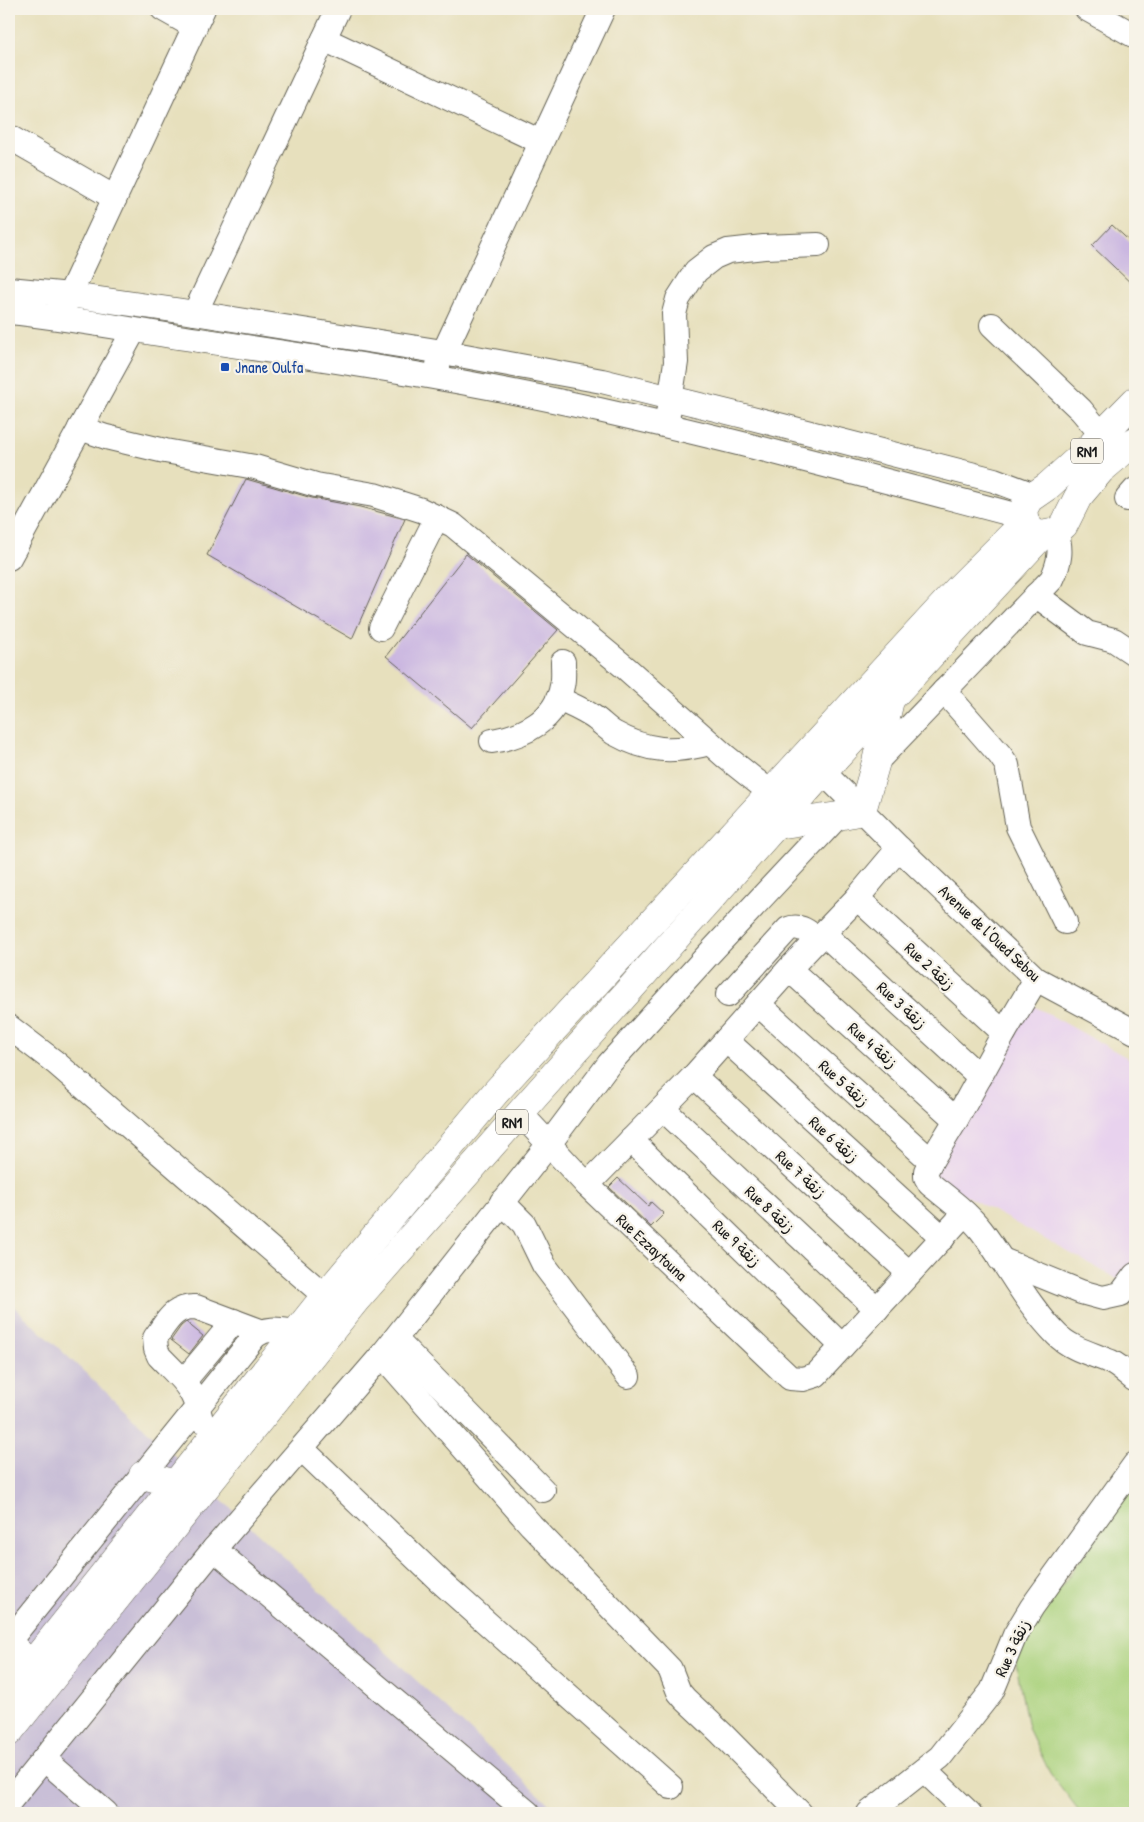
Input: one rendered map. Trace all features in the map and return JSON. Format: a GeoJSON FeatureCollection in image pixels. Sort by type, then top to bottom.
{"type":"FeatureCollection","features":[{"type":"Feature","properties":{"kind":"highway","name":"RN1"},"geometry":{"type":"LineString","coordinates":[[9,1694],[325,1296],[494,1093],[770,792],[814,764],[890,700],[1036,520],[1048,486],[1102,436],[1135,401]]}},
{"type":"Feature","properties":{"kind":"highway","name":"RN1"},"geometry":{"type":"LineString","coordinates":[[1036,520],[1064,525],[1078,497],[1101,470],[1135,441]]}},
{"type":"Feature","properties":{"kind":"highway","name":"RN1"},"geometry":{"type":"LineString","coordinates":[[9,1732],[356,1300],[777,825],[814,764],[958,589],[1036,520]]}},
{"type":"Feature","properties":{"kind":"highway"},"geometry":{"type":"LineString","coordinates":[[777,825],[850,814],[876,762],[890,700]]}},
{"type":"Feature","properties":{"kind":"highway"},"geometry":{"type":"LineString","coordinates":[[143,1475],[176,1484]]}},
{"type":"Feature","properties":{"kind":"highway"},"geometry":{"type":"LineString","coordinates":[[9,1643],[32,1665]]}},
{"type":"Feature","properties":{"kind":"street"},"geometry":{"type":"LineString","coordinates":[[58,317],[116,198],[199,18],[163,9]]}},
{"type":"Feature","properties":{"kind":"street"},"geometry":{"type":"LineString","coordinates":[[195,313],[338,9]]}},
{"type":"Feature","properties":{"kind":"street"},"geometry":{"type":"LineString","coordinates":[[433,378],[443,352],[602,9]]}},
{"type":"Feature","properties":{"kind":"street"},"geometry":{"type":"LineString","coordinates":[[1087,9],[1135,36]]}},
{"type":"Feature","properties":{"kind":"street"},"geometry":{"type":"LineString","coordinates":[[324,39],[541,142]]}},
{"type":"Feature","properties":{"kind":"street"},"geometry":{"type":"LineString","coordinates":[[9,137],[116,198]]}},
{"type":"Feature","properties":{"kind":"street"},"geometry":{"type":"LineString","coordinates":[[667,426],[676,362],[674,314],[678,299],[696,271],[714,257],[728,251],[764,247],[818,245]]}},
{"type":"Feature","properties":{"kind":"street"},"geometry":{"type":"LineString","coordinates":[[9,289],[70,295],[195,313],[443,352],[602,381],[994,480],[1060,544],[1058,568],[1052,579],[876,762]]}},
{"type":"Feature","properties":{"kind":"street"},"geometry":{"type":"LineString","coordinates":[[9,312],[58,317],[356,364],[596,409],[1036,520]]}},
{"type":"Feature","properties":{"kind":"street"},"geometry":{"type":"LineString","coordinates":[[992,325],[1081,410],[1102,436]]}},
{"type":"Feature","properties":{"kind":"street"},"geometry":{"type":"LineString","coordinates":[[9,558],[134,330]]}},
{"type":"Feature","properties":{"kind":"street"},"geometry":{"type":"LineString","coordinates":[[720,439],[727,412]]}},
{"type":"Feature","properties":{"kind":"street"},"geometry":{"type":"LineString","coordinates":[[80,428],[114,439],[165,451],[254,467],[316,484],[374,495],[422,510],[453,525],[626,668],[710,743],[770,792]]}},
{"type":"Feature","properties":{"kind":"street"},"geometry":{"type":"LineString","coordinates":[[381,628],[436,517]]}},
{"type":"Feature","properties":{"kind":"street"},"geometry":{"type":"LineString","coordinates":[[1036,595],[1087,633],[1114,640],[1135,654]]}},
{"type":"Feature","properties":{"kind":"street"},"geometry":{"type":"LineString","coordinates":[[492,741],[504,740],[529,731],[547,717],[558,699],[562,686],[563,662]]}},
{"type":"Feature","properties":{"kind":"street"},"geometry":{"type":"LineString","coordinates":[[944,691],[1007,765],[1018,827],[1065,922]]}},
{"type":"Feature","properties":{"kind":"street"},"geometry":{"type":"LineString","coordinates":[[558,699],[593,717],[613,732],[637,744],[657,750],[689,748],[710,743]]}},
{"type":"Feature","properties":{"kind":"street","name":"Avenue de l'Oued Sebou"},"geometry":{"type":"LineString","coordinates":[[814,764],[850,814],[899,848],[1036,979],[1135,1032]]}},
{"type":"Feature","properties":{"kind":"street"},"geometry":{"type":"LineString","coordinates":[[9,1802],[214,1549],[388,1347],[609,1064],[706,957],[850,814]]}},
{"type":"Feature","properties":{"kind":"street"},"geometry":{"type":"LineString","coordinates":[[587,1185],[694,1076],[820,936],[857,898],[899,848]]}},
{"type":"Feature","properties":{"kind":"street","name":"Rue 2 زنقة"},"geometry":{"type":"LineString","coordinates":[[857,898],[1004,1033]]}},
{"type":"Feature","properties":{"kind":"street","name":"Rue 3 زنقة"},"geometry":{"type":"LineString","coordinates":[[728,996],[788,929],[793,927],[802,928],[820,936],[980,1077]]}},
{"type":"Feature","properties":{"kind":"street","name":"Rue 4 زنقة"},"geometry":{"type":"LineString","coordinates":[[790,969],[956,1120]]}},
{"type":"Feature","properties":{"kind":"street"},"geometry":{"type":"LineString","coordinates":[[1036,979],[931,1161],[926,1171],[926,1177],[930,1184],[965,1213],[980,1229],[1042,1319],[1058,1336],[1088,1354],[1113,1363],[1135,1380]]}},
{"type":"Feature","properties":{"kind":"street","name":"Rue 5 زنقة"},"geometry":{"type":"LineString","coordinates":[[758,1004],[931,1161]]}},
{"type":"Feature","properties":{"kind":"street"},"geometry":{"type":"LineString","coordinates":[[9,1027],[56,1063],[325,1296]]}},
{"type":"Feature","properties":{"kind":"street","name":"Rue 6 زنقة"},"geometry":{"type":"LineString","coordinates":[[726,1040],[943,1238]]}},
{"type":"Feature","properties":{"kind":"street","name":"Rue 7 زنقة"},"geometry":{"type":"LineString","coordinates":[[694,1076],[909,1273]]}},
{"type":"Feature","properties":{"kind":"street","name":"Rue 8 زنقة"},"geometry":{"type":"LineString","coordinates":[[663,1109],[877,1309]]}},
{"type":"Feature","properties":{"kind":"street","name":"Rue Ezzaytouna"},"geometry":{"type":"LineString","coordinates":[[520,1113],[587,1185],[790,1378],[803,1379],[816,1375],[842,1346]]}},
{"type":"Feature","properties":{"kind":"street","name":"Rue 9 زنقة"},"geometry":{"type":"LineString","coordinates":[[631,1140],[842,1346]]}},
{"type":"Feature","properties":{"kind":"street"},"geometry":{"type":"LineString","coordinates":[[502,1202],[524,1224],[544,1265],[628,1376]]}},
{"type":"Feature","properties":{"kind":"street"},"geometry":{"type":"LineString","coordinates":[[842,1346],[965,1213]]}},
{"type":"Feature","properties":{"kind":"street"},"geometry":{"type":"LineString","coordinates":[[1000,1259],[1081,1292],[1103,1298],[1121,1294],[1135,1274]]}},
{"type":"Feature","properties":{"kind":"street"},"geometry":{"type":"LineString","coordinates":[[207,1445],[198,1406],[191,1389],[159,1356],[155,1344],[155,1338],[174,1312],[182,1308],[196,1307],[260,1331],[271,1329],[296,1332]]}},
{"type":"Feature","properties":{"kind":"street"},"geometry":{"type":"LineString","coordinates":[[184,1381],[234,1322]]}},
{"type":"Feature","properties":{"kind":"street"},"geometry":{"type":"LineString","coordinates":[[9,1643],[260,1331]]}},
{"type":"Feature","properties":{"kind":"street"},"geometry":{"type":"LineString","coordinates":[[388,1347],[543,1490]]}},
{"type":"Feature","properties":{"kind":"street"},"geometry":{"type":"LineString","coordinates":[[388,1347],[531,1525],[670,1669],[679,1692],[685,1699],[722,1733],[800,1813]]}},
{"type":"Feature","properties":{"kind":"street"},"geometry":{"type":"LineString","coordinates":[[302,1449],[441,1582],[671,1787]]}},
{"type":"Feature","properties":{"kind":"street","name":"Rue 3 زنقة"},"geometry":{"type":"LineString","coordinates":[[874,1812],[940,1757],[992,1690],[1015,1635],[1032,1607],[1135,1464]]}},
{"type":"Feature","properties":{"kind":"street"},"geometry":{"type":"LineString","coordinates":[[214,1549],[528,1813]]}},
{"type":"Feature","properties":{"kind":"street"},"geometry":{"type":"LineString","coordinates":[[44,1759],[106,1813]]}},
{"type":"Feature","properties":{"kind":"street"},"geometry":{"type":"LineString","coordinates":[[924,1770],[969,1813]]}},
{"type":"Feature","properties":{"kind":"shaded area"},"geometry":{"type":"Polygon","coordinates":[[[1025,1001],[1135,1062],[1135,1255],[1121,1281],[928,1175],[1025,1001]]]}},
{"type":"Feature","properties":{"kind":"shaded area"},"geometry":{"type":"Polygon","coordinates":[[[9,1302],[559,1813],[9,1813],[9,1302]]]}},
{"type":"Feature","properties":{"kind":"green space"},"geometry":{"type":"Polygon","coordinates":[[[1135,1483],[1135,1813],[1081,1813],[1050,1773],[1028,1728],[1014,1653],[1135,1483]]]}},
{"type":"Feature","properties":{"kind":"building"},"geometry":{"type":"Polygon","coordinates":[[[1112,225],[1135,246],[1135,287],[1092,246],[1112,225]]]}},
{"type":"Feature","properties":{"kind":"building"},"geometry":{"type":"Polygon","coordinates":[[[246,479],[312,498],[360,507],[405,519],[352,639],[207,555],[246,479]]]}},
{"type":"Feature","properties":{"kind":"building"},"geometry":{"type":"Polygon","coordinates":[[[466,554],[558,630],[472,728],[386,656],[466,554]]]}},
{"type":"Feature","properties":{"kind":"building"},"geometry":{"type":"Polygon","coordinates":[[[618,1178],[648,1206],[651,1202],[664,1214],[651,1227],[609,1187],[618,1178]]]}},
{"type":"Feature","properties":{"kind":"building"},"geometry":{"type":"Polygon","coordinates":[[[186,1322],[203,1336],[189,1354],[171,1340],[186,1322]]]}},
{"type":"Feature","properties":{"kind":"place","name":"Jnane Oulfa"},"geometry":{"type":"Point","coordinates":[225,367]}}]}
